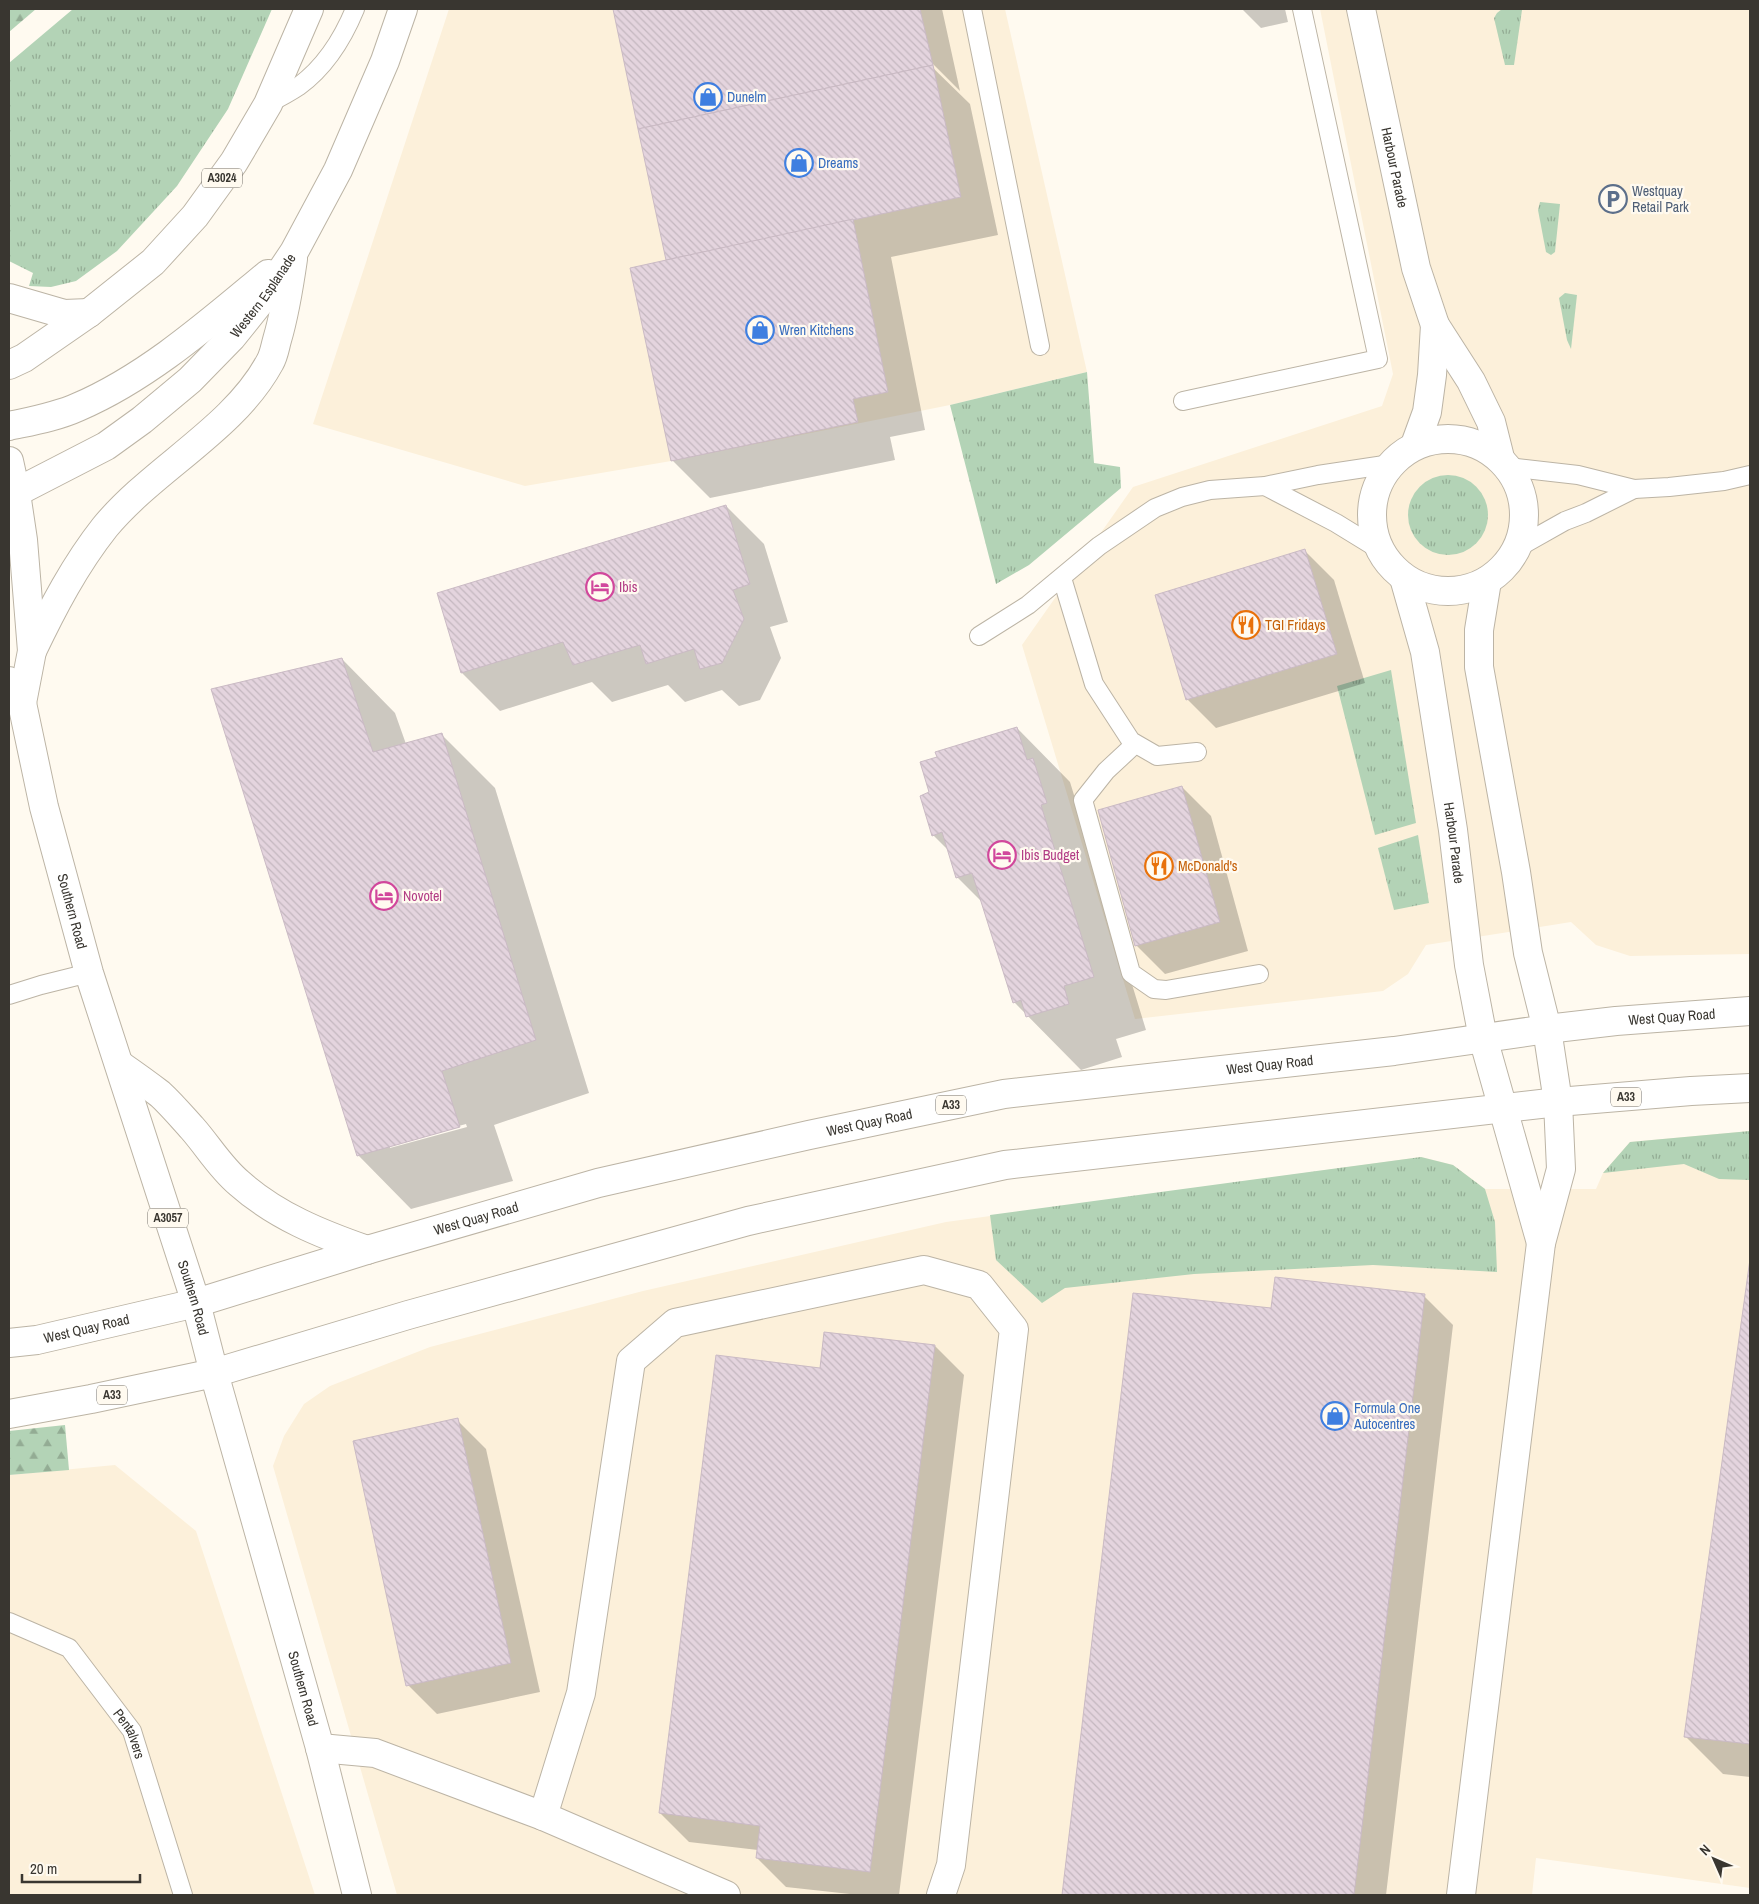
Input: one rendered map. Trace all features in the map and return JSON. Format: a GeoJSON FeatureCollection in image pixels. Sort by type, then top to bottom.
{"type":"FeatureCollection","features":[{"type":"Feature","properties":{"kind":"main road","name":"A3024"},"geometry":{"type":"LineString","coordinates":[[9,365],[24,358],[89,314],[153,262],[195,216],[234,162],[268,104],[309,9]]}},
{"type":"Feature","properties":{"kind":"main road","name":"Western Esplanade"},"geometry":{"type":"LineString","coordinates":[[12,494],[106,446],[190,380],[232,338],[264,297],[294,252],[338,170],[385,62],[404,9]]}},
{"type":"Feature","properties":{"kind":"main road","name":"Harbour Parade"},"geometry":{"type":"LineString","coordinates":[[1361,9],[1416,268],[1435,325],[1471,381],[1491,422],[1504,463]]}},
{"type":"Feature","properties":{"kind":"main road"},"geometry":{"type":"LineString","coordinates":[[9,426],[45,419],[79,407],[128,381],[198,332],[294,252]]}},
{"type":"Feature","properties":{"kind":"main road"},"geometry":{"type":"LineString","coordinates":[[32,651],[51,610],[75,570],[106,527],[160,474],[251,393],[272,360],[286,310],[294,252]]}},
{"type":"Feature","properties":{"kind":"main road"},"geometry":{"type":"LineString","coordinates":[[9,298],[64,314],[89,314]]}},
{"type":"Feature","properties":{"kind":"main road","name":"Harbour Parade"},"geometry":{"type":"LineString","coordinates":[[1415,445],[1427,412],[1432,375],[1435,325]]}},
{"type":"Feature","properties":{"kind":"main road"},"geometry":{"type":"LineString","coordinates":[[1437,438],[1459,439],[1481,446],[1504,463],[1520,486],[1524,506],[1523,527],[1517,548],[1504,567],[1487,581],[1467,589],[1445,591],[1424,587],[1404,578],[1391,566],[1380,550],[1372,528],[1372,505],[1378,483],[1391,464],[1415,445],[1437,438]]}},
{"type":"Feature","properties":{"kind":"main road","name":"Southern Road"},"geometry":{"type":"LineString","coordinates":[[9,461],[12,494],[23,540],[32,651],[13,702],[33,755],[44,807],[89,973],[196,1303],[320,1748],[357,1895]]}},
{"type":"Feature","properties":{"kind":"main road","name":"Harbour Parade"},"geometry":{"type":"LineString","coordinates":[[1404,578],[1425,652],[1454,830],[1470,965],[1483,1038],[1542,1243]]}},
{"type":"Feature","properties":{"kind":"main road"},"geometry":{"type":"LineString","coordinates":[[1461,1895],[1542,1243],[1561,1168],[1558,1102],[1547,1029],[1528,954],[1516,872],[1479,668],[1479,630],[1487,581]]}},
{"type":"Feature","properties":{"kind":"main road","name":"West Quay Road"},"geometry":{"type":"LineString","coordinates":[[9,1343],[37,1340],[196,1303],[367,1250],[598,1183],[809,1134],[1004,1094],[1394,1051],[1616,1021],[1750,1011]]}},
{"type":"Feature","properties":{"kind":"main road"},"geometry":{"type":"LineString","coordinates":[[120,1064],[161,1095],[237,1182],[255,1197],[292,1220],[367,1250]]}},
{"type":"Feature","properties":{"kind":"main road","name":"A33"},"geometry":{"type":"LineString","coordinates":[[9,1414],[214,1373],[408,1314],[748,1221],[1004,1165],[1558,1102],[1750,1088]]}},
{"type":"Feature","properties":{"kind":"main road"},"geometry":{"type":"LineString","coordinates":[[542,1816],[581,1693],[630,1361],[675,1323],[924,1270],[979,1285],[1014,1329],[951,1866],[941,1895]]}},
{"type":"Feature","properties":{"kind":"main road"},"geometry":{"type":"LineString","coordinates":[[320,1748],[375,1753],[542,1816],[726,1895]]}},
{"type":"Feature","properties":{"kind":"lane"},"geometry":{"type":"LineString","coordinates":[[268,104],[300,85],[328,58],[348,27],[355,9]]}},
{"type":"Feature","properties":{"kind":"lane"},"geometry":{"type":"LineString","coordinates":[[972,9],[1040,346]]}},
{"type":"Feature","properties":{"kind":"lane"},"geometry":{"type":"LineString","coordinates":[[1183,401],[1378,359],[1302,9]]}},
{"type":"Feature","properties":{"kind":"lane"},"geometry":{"type":"LineString","coordinates":[[1504,463],[1578,475],[1634,489],[1715,482],[1750,475]]}},
{"type":"Feature","properties":{"kind":"lane"},"geometry":{"type":"LineString","coordinates":[[979,636],[1028,605],[1099,546],[1155,508],[1182,497],[1210,490],[1265,486],[1318,475],[1391,464]]}},
{"type":"Feature","properties":{"kind":"lane"},"geometry":{"type":"LineString","coordinates":[[1265,486],[1336,523],[1380,550]]}},
{"type":"Feature","properties":{"kind":"lane"},"geometry":{"type":"LineString","coordinates":[[1517,548],[1565,521],[1586,513],[1634,489]]}},
{"type":"Feature","properties":{"kind":"lane"},"geometry":{"type":"LineString","coordinates":[[1062,578],[1094,684],[1131,741],[1158,756],[1196,752]]}},
{"type":"Feature","properties":{"kind":"lane"},"geometry":{"type":"LineString","coordinates":[[1135,744],[1106,771],[1083,800],[1131,973],[1154,989],[1166,990],[1259,974]]}},
{"type":"Feature","properties":{"kind":"lane"},"geometry":{"type":"LineString","coordinates":[[9,995],[89,973]]}},
{"type":"Feature","properties":{"kind":"lane","name":"Pentalvers"},"geometry":{"type":"LineString","coordinates":[[9,1622],[69,1648],[132,1731],[183,1895]]}},
{"type":"Feature","properties":{"kind":"shaded area"},"geometry":{"type":"Polygon","coordinates":[[[449,9],[1005,9],[1087,372],[950,405],[671,461],[525,486],[313,424],[449,9]]]}},
{"type":"Feature","properties":{"kind":"shaded area"},"geometry":{"type":"Polygon","coordinates":[[[1320,9],[1750,9],[1750,954],[1630,956],[1596,945],[1571,922],[1426,945],[1408,974],[1383,991],[1135,1019],[1022,645],[1133,487],[1382,406],[1393,374],[1320,9]]]}},
{"type":"Feature","properties":{"kind":"shaded area"},"geometry":{"type":"Polygon","coordinates":[[[1750,1131],[1750,1888],[1536,1858],[1532,1895],[397,1895],[273,1466],[284,1436],[304,1404],[330,1386],[430,1347],[643,1291],[946,1222],[1421,1157],[1453,1165],[1485,1189],[1596,1189],[1603,1173],[1630,1142],[1750,1131]]]}},
{"type":"Feature","properties":{"kind":"shaded area"},"geometry":{"type":"Polygon","coordinates":[[[115,1465],[196,1531],[315,1895],[9,1895],[9,1475],[115,1465]]]}},
{"type":"Feature","properties":{"kind":"green space"},"geometry":{"type":"Polygon","coordinates":[[[9,9],[36,9],[9,32],[9,9]]]}},
{"type":"Feature","properties":{"kind":"green space"},"geometry":{"type":"Polygon","coordinates":[[[73,9],[272,9],[228,109],[177,186],[117,251],[76,281],[51,287],[29,286],[33,273],[9,261],[9,63],[73,9]]]}},
{"type":"Feature","properties":{"kind":"green space"},"geometry":{"type":"Polygon","coordinates":[[[1502,9],[1522,10],[1514,65],[1505,65],[1494,18],[1502,9]]]}},
{"type":"Feature","properties":{"kind":"green space"},"geometry":{"type":"Polygon","coordinates":[[[1540,202],[1560,204],[1555,252],[1551,255],[1546,252],[1538,210],[1540,202]]]}},
{"type":"Feature","properties":{"kind":"green space"},"geometry":{"type":"Polygon","coordinates":[[[1565,293],[1577,295],[1571,349],[1567,340],[1559,298],[1565,293]]]}},
{"type":"Feature","properties":{"kind":"green space"},"geometry":{"type":"Polygon","coordinates":[[[1087,372],[1094,463],[1120,467],[1121,488],[1029,565],[996,584],[950,405],[1087,372]]]}},
{"type":"Feature","properties":{"kind":"green space"},"geometry":{"type":"Polygon","coordinates":[[[1440,475],[1456,475],[1477,486],[1488,507],[1488,523],[1477,544],[1456,555],[1440,555],[1426,549],[1414,537],[1408,523],[1408,507],[1414,493],[1426,481],[1440,475]]]}},
{"type":"Feature","properties":{"kind":"green space"},"geometry":{"type":"Polygon","coordinates":[[[1391,670],[1416,823],[1375,835],[1337,686],[1391,670]]]}},
{"type":"Feature","properties":{"kind":"green space"},"geometry":{"type":"Polygon","coordinates":[[[1418,835],[1429,903],[1394,910],[1378,848],[1418,835]]]}},
{"type":"Feature","properties":{"kind":"green space"},"geometry":{"type":"Polygon","coordinates":[[[1750,1131],[1750,1180],[1719,1179],[1684,1164],[1603,1173],[1630,1142],[1750,1131]]]}},
{"type":"Feature","properties":{"kind":"green space"},"geometry":{"type":"Polygon","coordinates":[[[1421,1157],[1453,1165],[1485,1189],[1495,1222],[1497,1272],[1373,1265],[1194,1274],[1065,1288],[1042,1303],[996,1260],[990,1215],[1421,1157]]]}},
{"type":"Feature","properties":{"kind":"green space"},"geometry":{"type":"Polygon","coordinates":[[[65,1425],[69,1470],[9,1475],[9,1431],[65,1425]]]}},
{"type":"Feature","properties":{"kind":"building","name":"Dunelm"},"geometry":{"type":"Polygon","coordinates":[[[613,9],[920,9],[933,65],[638,129],[613,9]]]}},
{"type":"Feature","properties":{"kind":"building","name":"Dreams"},"geometry":{"type":"Polygon","coordinates":[[[933,65],[961,197],[666,260],[638,129],[933,65]]]}},
{"type":"Feature","properties":{"kind":"building","name":"Wren Kitchens"},"geometry":{"type":"Polygon","coordinates":[[[853,219],[888,392],[853,399],[858,422],[671,461],[630,268],[853,219]]]}},
{"type":"Feature","properties":{"kind":"building","name":"Ibis"},"geometry":{"type":"Polygon","coordinates":[[[726,505],[750,584],[733,590],[744,619],[722,663],[700,669],[694,649],[646,664],[640,645],[573,665],[563,642],[461,673],[437,593],[726,505]]]}},
{"type":"Feature","properties":{"kind":"building","name":"TGI Fridays"},"geometry":{"type":"Polygon","coordinates":[[[1305,549],[1337,654],[1186,700],[1155,595],[1305,549]]]}},
{"type":"Feature","properties":{"kind":"building","name":"Novotel"},"geometry":{"type":"Polygon","coordinates":[[[342,658],[373,752],[442,733],[536,1040],[442,1071],[460,1127],[357,1156],[211,689],[342,658]]]}},
{"type":"Feature","properties":{"kind":"building","name":"Ibis Budget"},"geometry":{"type":"Polygon","coordinates":[[[1017,727],[1027,760],[1033,758],[1047,803],[1041,805],[1094,977],[1064,986],[1069,1004],[1026,1017],[1021,1000],[1013,1003],[972,873],[956,878],[942,832],[932,836],[920,796],[929,792],[920,762],[937,757],[935,752],[1017,727]]]}},
{"type":"Feature","properties":{"kind":"building","name":"McDonald's"},"geometry":{"type":"Polygon","coordinates":[[[1182,786],[1220,922],[1135,946],[1098,810],[1182,786]]]}},
{"type":"Feature","properties":{"kind":"building"},"geometry":{"type":"Polygon","coordinates":[[[1750,1259],[1750,1744],[1684,1737],[1750,1259]]]}},
{"type":"Feature","properties":{"kind":"building"},"geometry":{"type":"Polygon","coordinates":[[[1275,1277],[1425,1294],[1354,1895],[1062,1895],[1133,1293],[1271,1308],[1275,1277]]]}},
{"type":"Feature","properties":{"kind":"building"},"geometry":{"type":"Polygon","coordinates":[[[824,1332],[935,1345],[870,1872],[756,1858],[760,1826],[659,1813],[716,1355],[820,1368],[824,1332]]]}},
{"type":"Feature","properties":{"kind":"building"},"geometry":{"type":"Polygon","coordinates":[[[458,1418],[511,1663],[406,1686],[353,1441],[458,1418]]]}},
{"type":"Feature","properties":{"kind":"place","name":"Dunelm"},"geometry":{"type":"Point","coordinates":[708,97]}},
{"type":"Feature","properties":{"kind":"place","name":"Dreams"},"geometry":{"type":"Point","coordinates":[799,163]}},
{"type":"Feature","properties":{"kind":"place","name":"Westquay Retail Park"},"geometry":{"type":"Point","coordinates":[1613,199]}},
{"type":"Feature","properties":{"kind":"place","name":"Wren Kitchens"},"geometry":{"type":"Point","coordinates":[760,330]}},
{"type":"Feature","properties":{"kind":"place","name":"Ibis"},"geometry":{"type":"Point","coordinates":[600,587]}},
{"type":"Feature","properties":{"kind":"place","name":"TGI Fridays"},"geometry":{"type":"Point","coordinates":[1246,625]}},
{"type":"Feature","properties":{"kind":"place","name":"Ibis Budget"},"geometry":{"type":"Point","coordinates":[1002,855]}},
{"type":"Feature","properties":{"kind":"place","name":"McDonald's"},"geometry":{"type":"Point","coordinates":[1159,866]}},
{"type":"Feature","properties":{"kind":"place","name":"Novotel"},"geometry":{"type":"Point","coordinates":[384,896]}},
{"type":"Feature","properties":{"kind":"place","name":"Formula One Autocentres"},"geometry":{"type":"Point","coordinates":[1335,1416]}}]}
